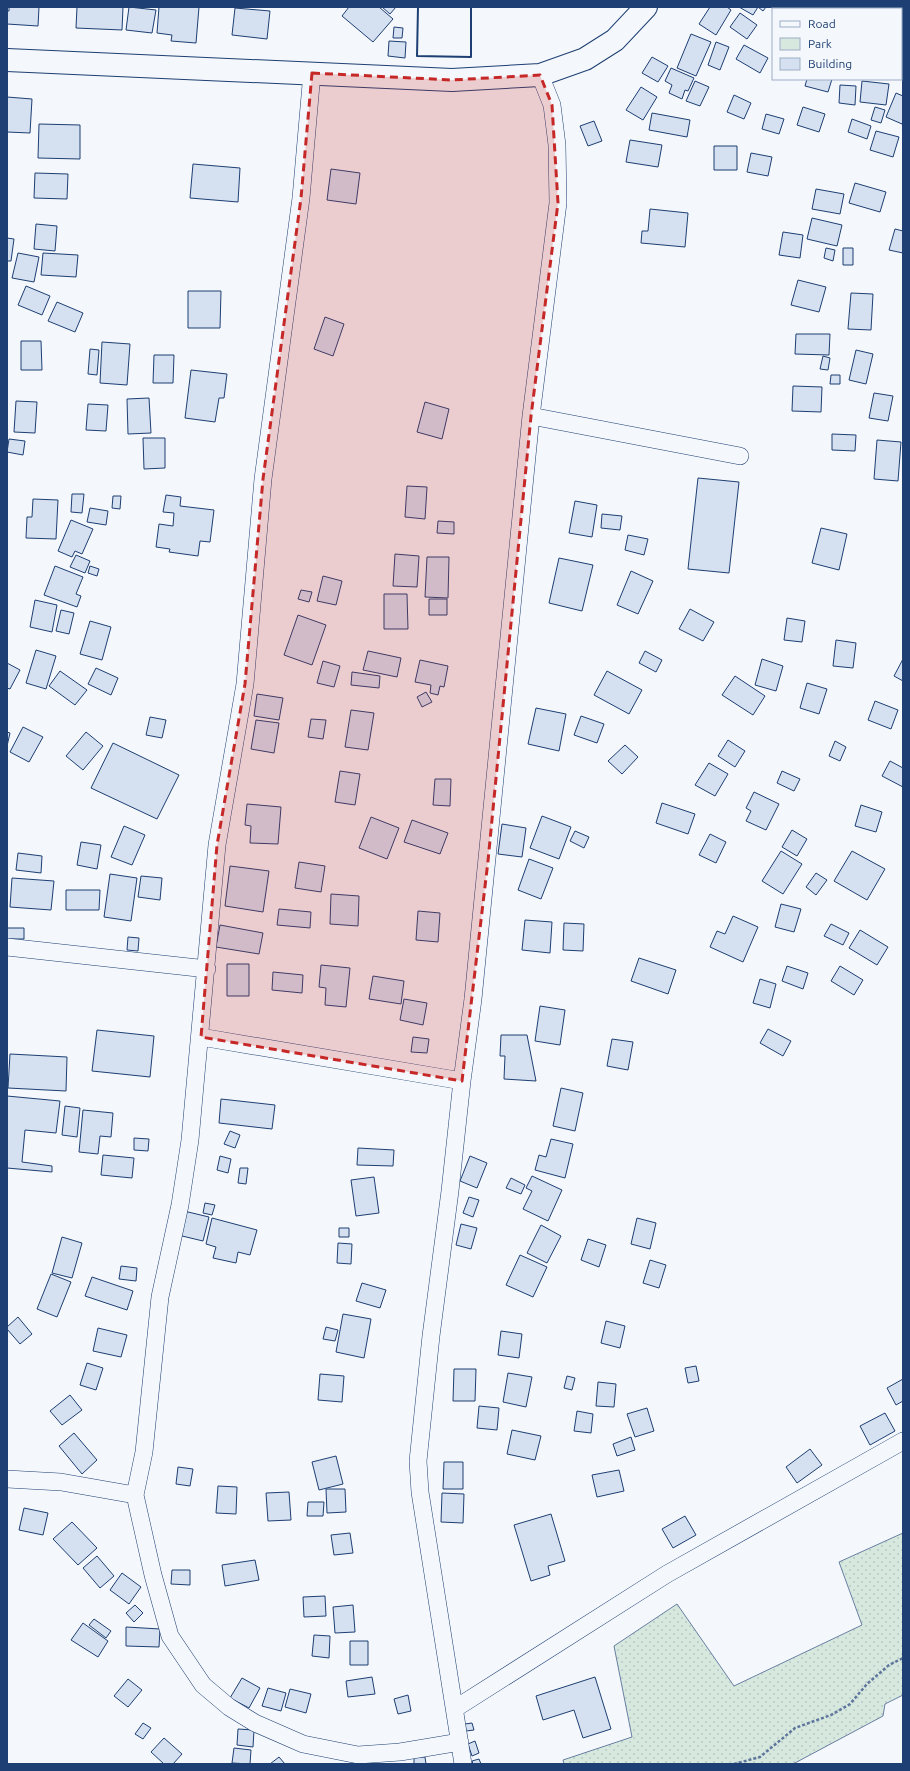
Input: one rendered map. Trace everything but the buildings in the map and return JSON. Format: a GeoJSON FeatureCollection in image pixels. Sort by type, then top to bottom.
{"type":"FeatureCollection","features":[{"type":"Feature","properties":{"kind":"main road"},"geometry":{"type":"LineString","coordinates":[[7,60],[452,80],[540,75],[585,59],[615,40],[646,7]]}},
{"type":"Feature","properties":{"kind":"street"},"geometry":{"type":"LineString","coordinates":[[312,73],[301,198],[263,479],[245,684],[218,845],[201,1037],[190,1140],[180,1205],[160,1296],[144,1452],[135,1495],[153,1575],[170,1636],[203,1685],[229,1707],[254,1722],[303,1744],[358,1755],[400,1752],[460,1742]]}},
{"type":"Feature","properties":{"kind":"street"},"geometry":{"type":"LineString","coordinates":[[464,1764],[420,1492],[418,1461],[431,1336],[473,999],[532,416],[558,203],[557,145],[552,105],[540,75]]}},
{"type":"Feature","properties":{"kind":"street"},"geometry":{"type":"LineString","coordinates":[[532,416],[740,456]]}},
{"type":"Feature","properties":{"kind":"street"},"geometry":{"type":"LineString","coordinates":[[7,947],[207,969]]}},
{"type":"Feature","properties":{"kind":"street"},"geometry":{"type":"LineString","coordinates":[[201,1037],[462,1081]]}},
{"type":"Feature","properties":{"kind":"street"},"geometry":{"type":"LineString","coordinates":[[456,1708],[667,1574],[903,1441]]}},
{"type":"Feature","properties":{"kind":"street"},"geometry":{"type":"LineString","coordinates":[[7,1479],[60,1482],[135,1495]]}},
{"type":"Feature","properties":{"kind":"path"},"geometry":{"type":"LineString","coordinates":[[734,1764],[760,1756],[795,1728],[831,1715],[850,1704],[867,1684],[889,1665],[903,1658]]}},
{"type":"Feature","properties":{"kind":"highlighted area"},"geometry":{"type":"Polygon","coordinates":[[[312,73],[452,80],[540,75],[552,105],[558,203],[531,416],[488,861],[462,1081],[201,1037],[217,845],[245,684],[263,479],[301,198],[312,73]]]}},
{"type":"Feature","properties":{"kind":"green space"},"geometry":{"type":"Polygon","coordinates":[[[903,1533],[903,1695],[885,1704],[883,1716],[793,1764],[564,1764],[563,1760],[632,1737],[614,1646],[677,1604],[734,1686],[862,1625],[839,1562],[903,1533]]]}},
{"type":"Feature","properties":{"kind":"wall"},"geometry":{"type":"LineString","coordinates":[[418,7],[417,56],[471,57],[471,7]]}}]}
